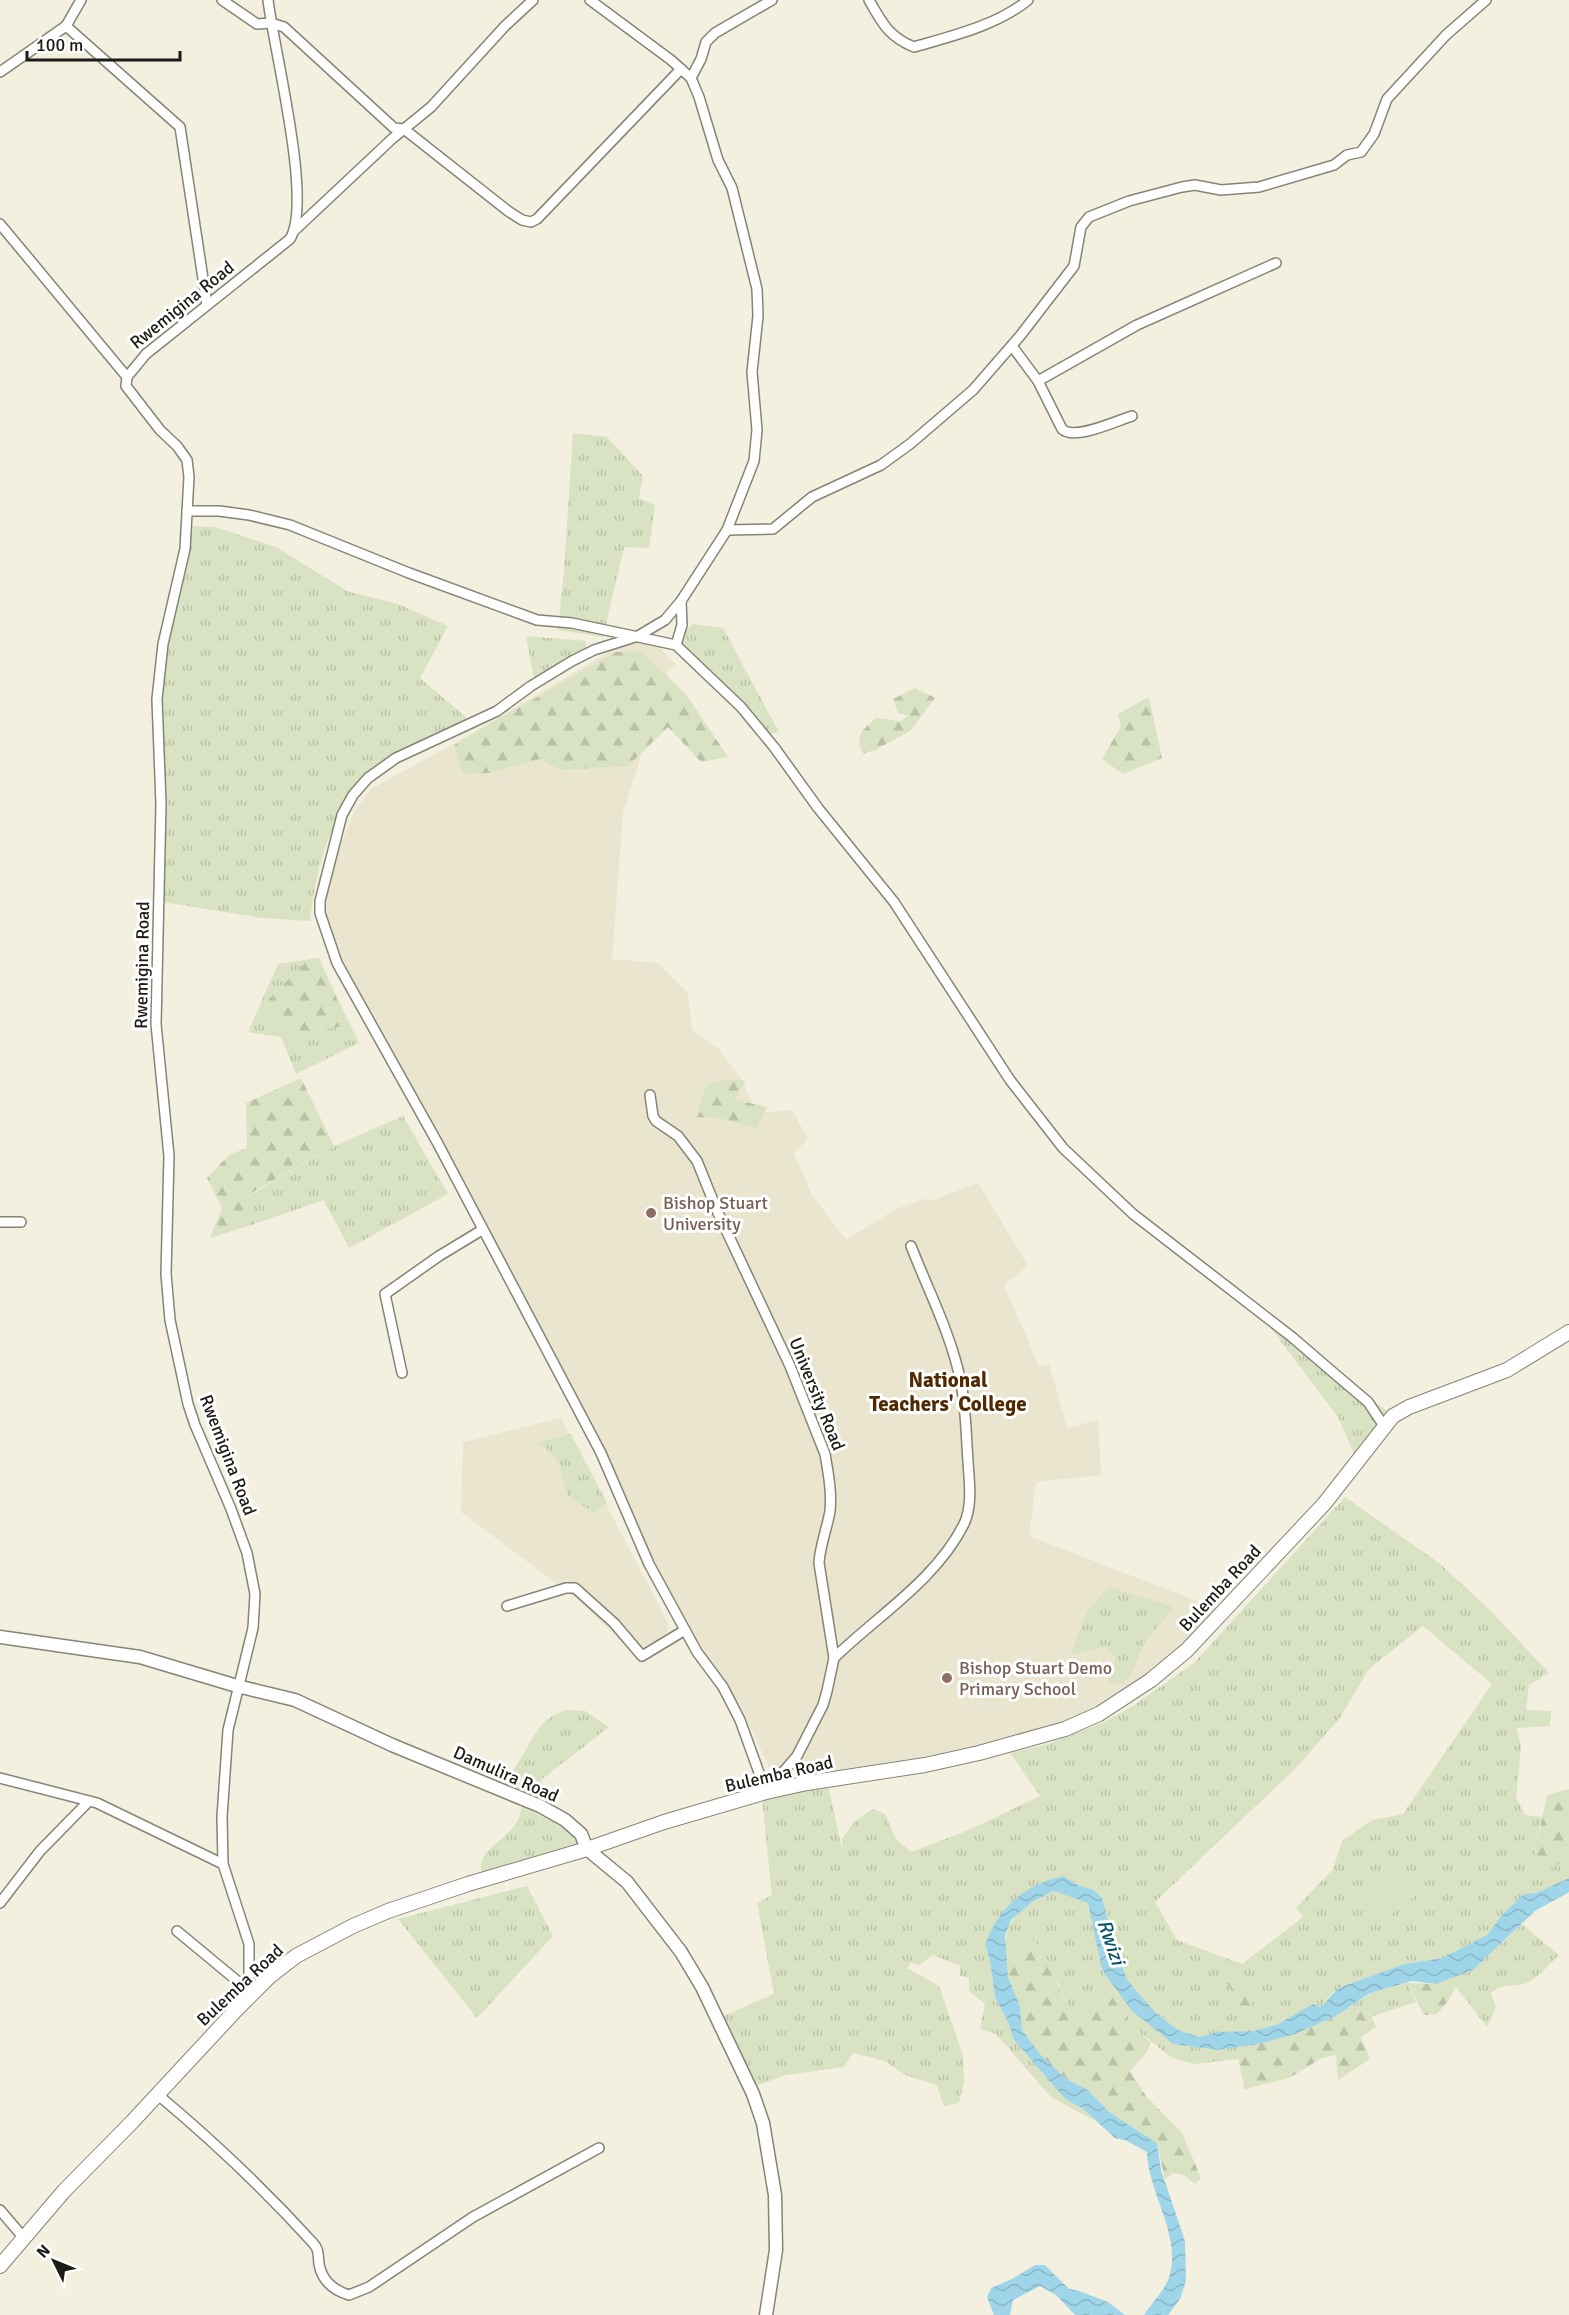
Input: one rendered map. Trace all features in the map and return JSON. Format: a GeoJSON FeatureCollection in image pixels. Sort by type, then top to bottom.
{"type":"FeatureCollection","features":[{"type":"Feature","properties":{"kind":"main road","name":"Bulemba Road"},"geometry":{"type":"LineString","coordinates":[[0,2266],[64,2190],[236,2010],[269,1977],[296,1956],[353,1926],[388,1911],[468,1884],[587,1849],[664,1822],[766,1792],[979,1754],[1065,1729],[1099,1714],[1151,1680],[1187,1650],[1324,1504],[1393,1416],[1409,1407],[1507,1370],[1569,1332]]}},
{"type":"Feature","properties":{"kind":"street"},"geometry":{"type":"LineString","coordinates":[[0,72],[66,26],[81,0]]}},
{"type":"Feature","properties":{"kind":"street"},"geometry":{"type":"LineString","coordinates":[[222,0],[257,24],[271,23],[284,27],[394,128],[404,129],[508,211],[522,220],[531,222],[537,219],[681,69]]}},
{"type":"Feature","properties":{"kind":"street"},"geometry":{"type":"LineString","coordinates":[[268,0],[296,173],[297,220],[295,230]]}},
{"type":"Feature","properties":{"kind":"street","name":"Rwemigina Road"},"geometry":{"type":"LineString","coordinates":[[236,2010],[248,1989],[249,1944],[223,1864],[222,1816],[228,1730],[255,1608],[253,1580],[247,1553],[231,1509],[198,1434],[188,1404],[170,1320],[166,1274],[169,1156],[156,1024],[161,804],[157,699],[163,644],[185,549],[189,477],[187,460],[126,386],[127,376],[146,354],[290,239],[295,230],[430,107],[532,0]]}},
{"type":"Feature","properties":{"kind":"street"},"geometry":{"type":"LineString","coordinates":[[590,0],[691,78],[718,160],[732,188],[757,290],[758,316],[752,372],[758,430],[757,444],[745,487],[727,530],[681,601],[665,620],[638,636],[594,650],[531,686],[497,711],[384,765],[368,778],[353,795],[342,815],[320,901],[320,914],[329,945],[374,1032],[437,1142],[601,1454],[649,1564],[697,1652],[723,1687],[740,1720],[766,1792]]}},
{"type":"Feature","properties":{"kind":"street"},"geometry":{"type":"LineString","coordinates":[[691,78],[701,59],[706,42],[715,33],[772,0]]}},
{"type":"Feature","properties":{"kind":"street"},"geometry":{"type":"LineString","coordinates":[[869,0],[884,27],[898,41],[914,47],[986,23],[1016,10],[1028,0]]}},
{"type":"Feature","properties":{"kind":"street"},"geometry":{"type":"LineString","coordinates":[[727,530],[773,529],[812,497],[881,465],[910,444],[973,390],[1074,266],[1081,227],[1089,217],[1129,201],[1182,187],[1196,185],[1221,190],[1259,187],[1334,165],[1347,155],[1361,152],[1374,134],[1387,99],[1446,35],[1480,8],[1486,0]]}},
{"type":"Feature","properties":{"kind":"street"},"geometry":{"type":"LineString","coordinates":[[66,26],[180,127],[207,305]]}},
{"type":"Feature","properties":{"kind":"street"},"geometry":{"type":"LineString","coordinates":[[0,224],[127,376]]}},
{"type":"Feature","properties":{"kind":"street"},"geometry":{"type":"LineString","coordinates":[[1038,381],[1137,325],[1276,263]]}},
{"type":"Feature","properties":{"kind":"street"},"geometry":{"type":"LineString","coordinates":[[1011,346],[1038,381],[1066,433],[1092,430],[1132,416]]}},
{"type":"Feature","properties":{"kind":"street"},"geometry":{"type":"LineString","coordinates":[[187,511],[219,511],[290,525],[409,573],[537,620],[572,623],[676,645],[741,707],[894,902],[1010,1080],[1063,1148],[1133,1214],[1292,1337],[1368,1402],[1384,1426]]}},
{"type":"Feature","properties":{"kind":"street"},"geometry":{"type":"LineString","coordinates":[[676,645],[682,625],[681,601]]}},
{"type":"Feature","properties":{"kind":"street","name":"University Road"},"geometry":{"type":"LineString","coordinates":[[650,1095],[653,1116],[678,1136],[697,1161],[718,1213],[790,1366],[825,1454],[830,1482],[830,1508],[819,1563],[834,1658],[824,1705],[792,1763],[766,1792]]}},
{"type":"Feature","properties":{"kind":"street"},"geometry":{"type":"LineString","coordinates":[[0,1222],[21,1222]]}},
{"type":"Feature","properties":{"kind":"street"},"geometry":{"type":"LineString","coordinates":[[402,1373],[385,1294],[439,1256],[482,1230]]}},
{"type":"Feature","properties":{"kind":"street"},"geometry":{"type":"LineString","coordinates":[[834,1658],[899,1601],[930,1570],[959,1533],[969,1509],[969,1480],[961,1383],[946,1336],[911,1246]]}},
{"type":"Feature","properties":{"kind":"street"},"geometry":{"type":"LineString","coordinates":[[507,1606],[575,1587],[614,1623],[642,1656],[685,1630]]}},
{"type":"Feature","properties":{"kind":"street","name":"Damulira Road"},"geometry":{"type":"LineString","coordinates":[[0,1637],[133,1655],[237,1686],[295,1700],[392,1745],[540,1806],[565,1820],[581,1834],[587,1849],[627,1882],[681,1952],[702,1987],[753,2094],[763,2122],[775,2195],[776,2250],[766,2315]]}},
{"type":"Feature","properties":{"kind":"street"},"geometry":{"type":"LineString","coordinates":[[0,1778],[115,1810],[223,1864]]}},
{"type":"Feature","properties":{"kind":"street"},"geometry":{"type":"LineString","coordinates":[[0,1903],[40,1851],[89,1801]]}},
{"type":"Feature","properties":{"kind":"street"},"geometry":{"type":"LineString","coordinates":[[177,1930],[248,1989]]}},
{"type":"Feature","properties":{"kind":"street"},"geometry":{"type":"LineString","coordinates":[[157,2094],[196,2127],[291,2218],[316,2246],[322,2275],[330,2286],[349,2295],[369,2287],[472,2217],[599,2148]]}},
{"type":"Feature","properties":{"kind":"street"},"geometry":{"type":"LineString","coordinates":[[0,2210],[23,2237]]}},
{"type":"Feature","properties":{"kind":"shaded area","name":"Bishop Stuart University"},"geometry":{"type":"Polygon","coordinates":[[[645,642],[661,649],[676,664],[667,672],[623,813],[612,959],[658,963],[688,993],[692,1030],[718,1048],[742,1080],[756,1113],[792,1110],[808,1139],[794,1153],[811,1193],[846,1240],[896,1209],[925,1199],[934,1200],[978,1183],[1028,1266],[1004,1285],[1039,1366],[1049,1364],[1067,1428],[1098,1420],[1101,1475],[1036,1482],[1029,1536],[1225,1612],[1107,1708],[1042,1731],[939,1754],[788,1778],[774,1778],[741,1707],[687,1627],[590,1436],[331,947],[325,915],[330,871],[354,812],[371,789],[466,737],[607,653],[629,643],[645,642]]]}},
{"type":"Feature","properties":{"kind":"shaded area"},"geometry":{"type":"Polygon","coordinates":[[[561,1418],[668,1623],[668,1632],[658,1641],[642,1647],[634,1654],[577,1599],[461,1512],[463,1442],[561,1418]]]}},
{"type":"Feature","properties":{"kind":"green space"},"geometry":{"type":"Polygon","coordinates":[[[573,433],[607,437],[643,476],[639,498],[655,505],[649,548],[624,547],[603,637],[558,630],[573,433]]]}},
{"type":"Feature","properties":{"kind":"green space"},"geometry":{"type":"Polygon","coordinates":[[[186,526],[215,527],[276,547],[347,591],[398,604],[448,626],[420,678],[475,725],[398,760],[370,777],[352,793],[339,815],[323,853],[316,880],[310,921],[262,918],[156,901],[157,766],[151,704],[186,526]]]}},
{"type":"Feature","properties":{"kind":"green space"},"geometry":{"type":"Polygon","coordinates":[[[693,624],[723,628],[779,732],[763,735],[678,652],[679,637],[693,624]]]}},
{"type":"Feature","properties":{"kind":"green space"},"geometry":{"type":"Polygon","coordinates":[[[526,636],[586,641],[586,650],[535,684],[526,636]]]}},
{"type":"Feature","properties":{"kind":"green space"},"geometry":{"type":"Polygon","coordinates":[[[616,652],[642,652],[685,693],[728,757],[701,762],[668,727],[628,766],[561,770],[539,759],[490,773],[463,774],[454,745],[616,652]]]}},
{"type":"Feature","properties":{"kind":"green space"},"geometry":{"type":"Polygon","coordinates":[[[915,688],[935,698],[910,731],[863,754],[860,742],[861,733],[876,718],[901,721],[908,716],[898,713],[893,699],[915,688]]]}},
{"type":"Feature","properties":{"kind":"green space"},"geometry":{"type":"Polygon","coordinates":[[[1149,697],[1162,758],[1123,774],[1102,759],[1121,726],[1118,714],[1149,697]]]}},
{"type":"Feature","properties":{"kind":"green space"},"geometry":{"type":"Polygon","coordinates":[[[318,958],[359,1043],[296,1074],[281,1037],[248,1032],[278,964],[318,958]]]}},
{"type":"Feature","properties":{"kind":"green space"},"geometry":{"type":"Polygon","coordinates":[[[319,958],[348,1025],[281,1037],[268,1000],[307,961],[319,958]]]}},
{"type":"Feature","properties":{"kind":"green space"},"geometry":{"type":"Polygon","coordinates":[[[301,1078],[334,1146],[248,1195],[254,1224],[210,1238],[222,1208],[207,1178],[229,1155],[247,1148],[246,1103],[301,1078]]]}},
{"type":"Feature","properties":{"kind":"green space"},"geometry":{"type":"Polygon","coordinates":[[[723,1080],[745,1080],[735,1100],[767,1107],[757,1128],[719,1118],[696,1117],[706,1086],[723,1080]]]}},
{"type":"Feature","properties":{"kind":"green space"},"geometry":{"type":"Polygon","coordinates":[[[403,1116],[448,1194],[349,1248],[324,1200],[254,1224],[248,1196],[334,1146],[403,1116]]]}},
{"type":"Feature","properties":{"kind":"green space"},"geometry":{"type":"Polygon","coordinates":[[[1270,1327],[1390,1413],[1357,1460],[1338,1417],[1270,1327]]]}},
{"type":"Feature","properties":{"kind":"green space"},"geometry":{"type":"Polygon","coordinates":[[[571,1434],[607,1503],[594,1513],[568,1496],[557,1459],[539,1442],[571,1434]]]}},
{"type":"Feature","properties":{"kind":"green space"},"geometry":{"type":"Polygon","coordinates":[[[1345,1497],[1439,1563],[1489,1609],[1549,1673],[1529,1685],[1526,1710],[1551,1711],[1550,1726],[1517,1728],[1521,1748],[1516,1798],[1525,1815],[1542,1817],[1537,1837],[1565,1860],[1569,1853],[1569,1878],[1536,1893],[1501,1916],[1487,1935],[1442,1958],[1404,1964],[1341,1987],[1319,2007],[1277,2024],[1254,2031],[1214,2033],[1199,2037],[1178,2030],[1156,2013],[1128,1981],[1117,1955],[1102,1898],[1094,1890],[1078,1885],[1063,1876],[1026,1895],[1007,1909],[999,1918],[985,1945],[990,1961],[995,1997],[1014,2040],[1065,2099],[1082,2108],[1095,2121],[1051,2097],[996,2034],[980,2029],[985,2004],[969,1991],[969,1978],[960,1976],[960,1966],[933,1955],[919,1965],[911,1963],[907,1968],[939,1986],[963,2055],[964,2081],[959,2103],[944,2106],[937,2085],[905,2075],[885,2061],[853,2053],[844,2067],[786,2075],[753,2087],[719,2018],[774,1994],[757,1903],[772,1895],[762,1799],[828,1785],[843,1854],[842,1839],[855,1821],[873,1809],[885,1814],[896,1839],[911,1852],[969,1830],[1040,1796],[1010,1753],[1048,1744],[1104,1722],[1133,1706],[1194,1663],[1345,1497]],[[1423,1626],[1369,1669],[1339,1719],[1295,1769],[1155,1902],[1177,1940],[1242,1964],[1303,1917],[1296,1908],[1333,1869],[1342,1841],[1372,1820],[1403,1814],[1492,1684],[1423,1626]],[[1223,1976],[1235,1995],[1231,2007],[1246,2012],[1260,1993],[1223,1976]]]}},
{"type":"Feature","properties":{"kind":"green space"},"geometry":{"type":"Polygon","coordinates":[[[1109,1587],[1174,1607],[1145,1642],[1130,1677],[1121,1684],[1108,1682],[1116,1657],[1104,1647],[1070,1655],[1088,1610],[1109,1587]]]}},
{"type":"Feature","properties":{"kind":"green space"},"geometry":{"type":"Polygon","coordinates":[[[565,1710],[585,1711],[609,1727],[541,1780],[557,1812],[502,1788],[542,1725],[555,1714],[565,1710]]]}},
{"type":"Feature","properties":{"kind":"green space"},"geometry":{"type":"Polygon","coordinates":[[[1569,1789],[1569,1853],[1566,1860],[1542,1873],[1531,1869],[1547,1795],[1569,1789]]]}},
{"type":"Feature","properties":{"kind":"green space"},"geometry":{"type":"Polygon","coordinates":[[[521,1807],[563,1829],[583,1849],[484,1881],[481,1868],[483,1859],[515,1824],[520,1816],[521,1807]]]}},
{"type":"Feature","properties":{"kind":"green space"},"geometry":{"type":"Polygon","coordinates":[[[1401,1864],[1422,1890],[1379,1924],[1358,1898],[1401,1864]]]}},
{"type":"Feature","properties":{"kind":"green space"},"geometry":{"type":"Polygon","coordinates":[[[527,1886],[553,1936],[477,2018],[398,1919],[527,1886]]]}},
{"type":"Feature","properties":{"kind":"green space"},"geometry":{"type":"Polygon","coordinates":[[[1054,1891],[1088,1903],[1102,1970],[1131,2010],[1173,2044],[1218,2050],[1259,2044],[1247,2058],[1194,2064],[1172,2058],[1128,2023],[1111,1995],[1071,2015],[1057,1980],[1017,1947],[1005,1959],[1007,1933],[1015,1916],[1054,1891]]]}},
{"type":"Feature","properties":{"kind":"green space"},"geometry":{"type":"Polygon","coordinates":[[[1522,1924],[1559,1955],[1531,1981],[1504,1986],[1491,1993],[1496,2007],[1487,2027],[1456,1987],[1463,1974],[1473,1970],[1522,1924]]]}},
{"type":"Feature","properties":{"kind":"green space"},"geometry":{"type":"Polygon","coordinates":[[[1033,1940],[1043,1949],[1071,2015],[1111,1995],[1128,2022],[1151,2043],[1146,2053],[1130,2071],[1146,2096],[1182,2133],[1201,2178],[1195,2184],[1184,2175],[1173,2173],[1165,2180],[1157,2143],[1109,2112],[1088,2090],[1066,2079],[1040,2054],[1022,2030],[1020,2006],[1008,1977],[1005,1959],[1017,1947],[1033,1940]]]}},
{"type":"Feature","properties":{"kind":"green space"},"geometry":{"type":"Polygon","coordinates":[[[1463,1974],[1448,2001],[1437,2014],[1424,2015],[1407,1983],[1436,1984],[1463,1974]]]}},
{"type":"Feature","properties":{"kind":"green space"},"geometry":{"type":"Polygon","coordinates":[[[1234,1975],[1260,1993],[1246,2012],[1239,2014],[1231,2008],[1235,1995],[1222,1976],[1234,1975]]]}},
{"type":"Feature","properties":{"kind":"green space"},"geometry":{"type":"Polygon","coordinates":[[[1407,1983],[1416,2002],[1371,2017],[1370,2014],[1351,2006],[1373,1992],[1407,1983]]]}},
{"type":"Feature","properties":{"kind":"green space"},"geometry":{"type":"Polygon","coordinates":[[[1351,2006],[1370,2014],[1376,2027],[1361,2037],[1370,2059],[1338,2080],[1336,2055],[1322,2058],[1289,2078],[1245,2089],[1238,2059],[1247,2057],[1259,2044],[1295,2034],[1336,2016],[1351,2006]]]}},
{"type":"Feature","properties":{"kind":"water","name":"Rwizi"},"geometry":{"type":"Polygon","coordinates":[[[1063,1876],[1078,1885],[1094,1890],[1102,1898],[1117,1955],[1128,1981],[1156,2013],[1178,2030],[1199,2037],[1217,2032],[1254,2031],[1278,2024],[1313,2004],[1319,2007],[1341,1987],[1404,1964],[1442,1958],[1487,1935],[1501,1916],[1524,1894],[1536,1893],[1569,1878],[1569,1892],[1535,1911],[1473,1970],[1436,1984],[1412,1981],[1370,1993],[1336,2016],[1295,2034],[1259,2044],[1218,2050],[1173,2044],[1131,2010],[1102,1970],[1088,1903],[1054,1891],[1032,1902],[1011,1920],[1005,1936],[1008,1977],[1020,2006],[1022,2030],[1040,2054],[1066,2079],[1088,2090],[1109,2112],[1157,2143],[1161,2170],[1185,2241],[1186,2281],[1180,2299],[1168,2315],[1144,2315],[1166,2284],[1172,2264],[1169,2232],[1153,2184],[1147,2152],[1125,2140],[1115,2138],[1082,2108],[1065,2099],[1014,2040],[995,1997],[990,1961],[985,1945],[998,1919],[1015,1900],[1036,1885],[1063,1876]]]}},
{"type":"Feature","properties":{"kind":"water"},"geometry":{"type":"Polygon","coordinates":[[[1035,2265],[1045,2265],[1069,2289],[1108,2302],[1125,2315],[1075,2315],[1056,2295],[1040,2286],[1013,2300],[1010,2315],[994,2315],[987,2297],[991,2288],[1035,2265]]]}},
{"type":"Feature","properties":{"kind":"place","name":"Bishop Stuart University"},"geometry":{"type":"Point","coordinates":[651,1213]}},
{"type":"Feature","properties":{"kind":"place","name":"Bishop Stuart Demo Primary School"},"geometry":{"type":"Point","coordinates":[947,1678]}},
{"type":"Feature","properties":{"kind":"district","name":"National Teachers' College"},"geometry":{"type":"Point","coordinates":[948,1392]}}]}
